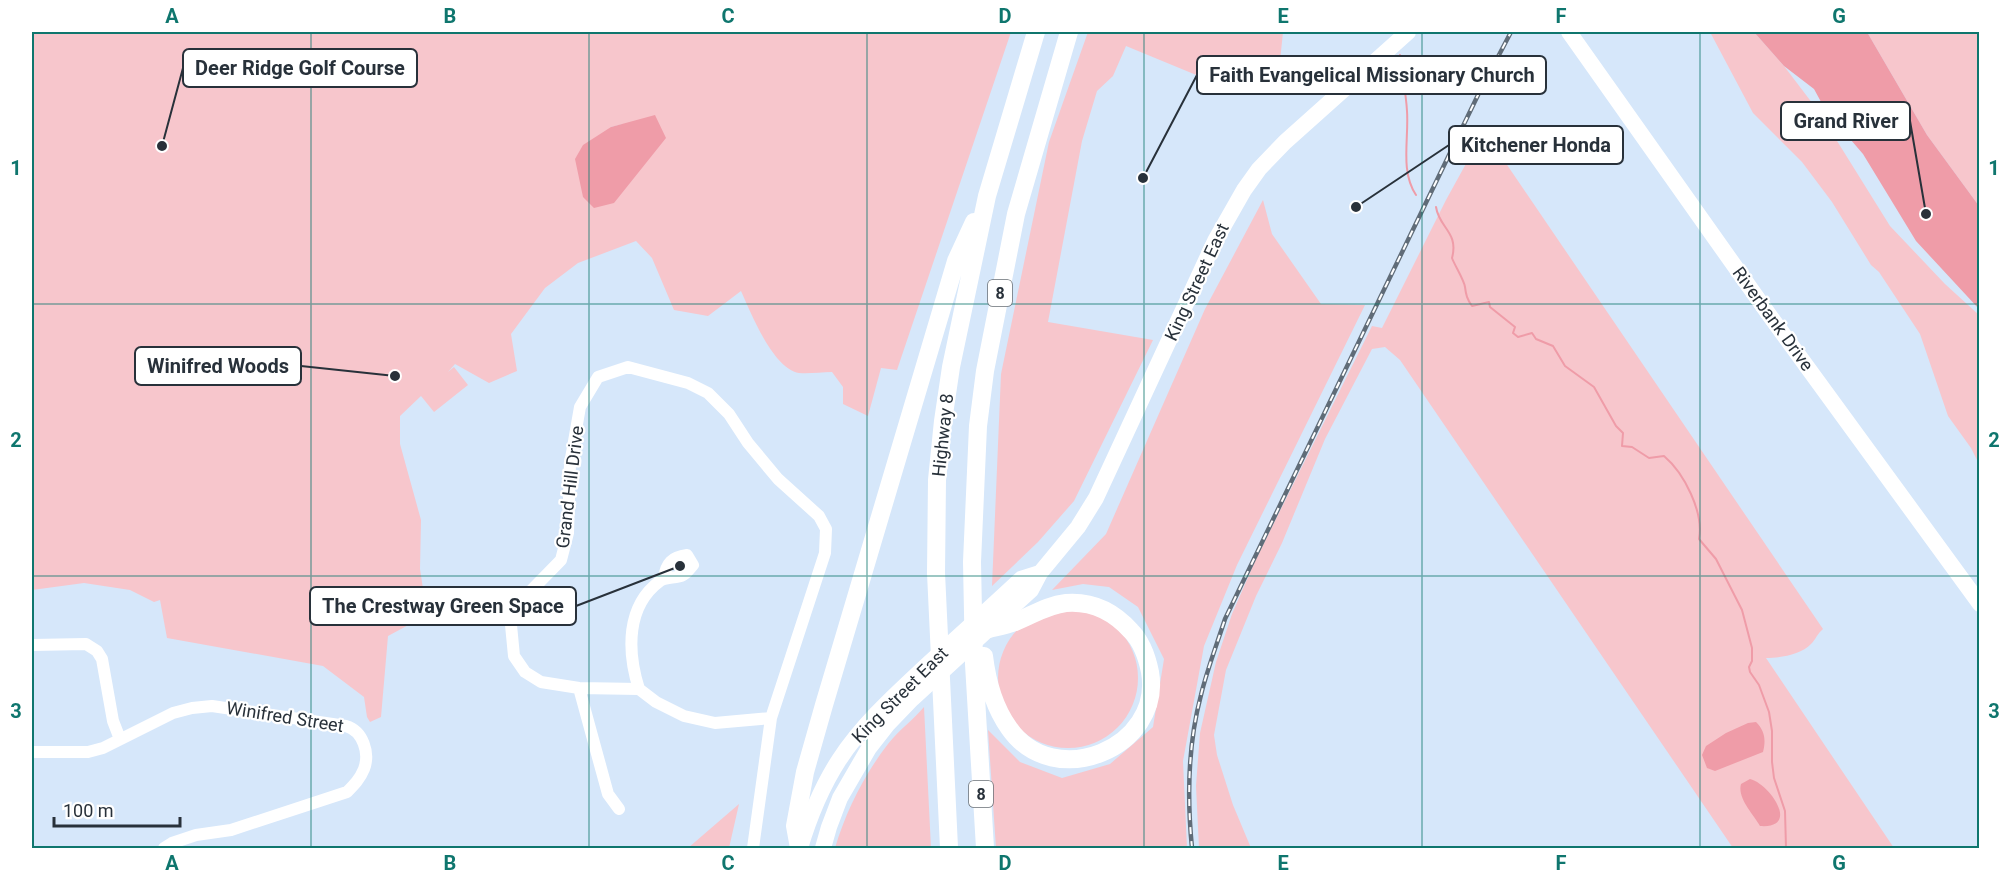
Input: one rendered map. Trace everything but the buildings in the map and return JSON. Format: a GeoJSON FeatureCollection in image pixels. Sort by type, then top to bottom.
{"type":"FeatureCollection","features":[{"type":"Feature","properties":{"kind":"highway","name":"Highway 8"},"geometry":{"type":"LineString","coordinates":[[949,849],[942,741],[936,573],[937,480],[943,421],[951,367],[987,196],[1036,32]]}},
{"type":"Feature","properties":{"kind":"highway","name":"Highway 8"},"geometry":{"type":"LineString","coordinates":[[985,849],[974,664],[972,562],[978,426],[985,371],[1016,214],[1069,32]]}},
{"type":"Feature","properties":{"kind":"highway"},"geometry":{"type":"LineString","coordinates":[[799,849],[795,826],[805,772],[824,705],[956,261],[987,196]]}},
{"type":"Feature","properties":{"kind":"highway"},"geometry":{"type":"LineString","coordinates":[[972,562],[979,582],[987,676],[999,711],[1010,729],[1033,750],[1065,760],[1095,756],[1110,750],[1122,741],[1141,720],[1150,693],[1151,678],[1148,662],[1136,636],[1118,618],[1095,606],[1082,603],[1050,606],[1016,621],[989,629]]}},
{"type":"Feature","properties":{"kind":"main road","name":"King Street East"},"geometry":{"type":"LineString","coordinates":[[823,849],[840,798],[869,748],[912,699],[1031,590],[1040,573],[1078,526],[1096,498],[1215,241],[1244,190],[1259,169],[1285,142],[1408,32]]}},
{"type":"Feature","properties":{"kind":"main road","name":"Riverbank Drive"},"geometry":{"type":"LineString","coordinates":[[1569,32],[1757,297],[1980,604]]}},
{"type":"Feature","properties":{"kind":"main road","name":"King Street East"},"geometry":{"type":"LineString","coordinates":[[799,849],[828,779],[853,740],[873,717],[1021,579],[1040,573]]}},
{"type":"Feature","properties":{"kind":"street","name":"Grand Hill Drive"},"geometry":{"type":"LineString","coordinates":[[639,689],[579,688],[541,682],[525,672],[514,656],[511,625],[518,604],[561,560],[568,533],[570,464],[580,407],[598,377],[628,367],[688,383],[708,393],[729,414],[748,443],[778,479],[819,516],[826,529],[825,553],[771,718],[753,849]]}},
{"type":"Feature","properties":{"kind":"street"},"geometry":{"type":"LineString","coordinates":[[664,578],[647,591],[636,614],[630,638],[632,667],[639,689],[656,702],[684,716],[715,723],[771,718]]}},
{"type":"Feature","properties":{"kind":"street"},"geometry":{"type":"LineString","coordinates":[[32,645],[86,644],[97,651],[102,659],[113,721],[120,740]]}},
{"type":"Feature","properties":{"kind":"street"},"geometry":{"type":"LineString","coordinates":[[579,688],[608,794],[619,808]]}},
{"type":"Feature","properties":{"kind":"street","name":"Winifred Street"},"geometry":{"type":"LineString","coordinates":[[32,752],[88,752],[103,748],[173,713],[212,706],[346,726],[353,728],[361,737],[366,762],[356,783],[347,792],[231,830],[196,834],[172,843],[164,849]]}},
{"type":"Feature","properties":{"kind":"shaded area"},"geometry":{"type":"Polygon","coordinates":[[[32,32],[1011,32],[897,370],[881,368],[868,416],[843,404],[843,387],[832,372],[799,373],[780,362],[764,339],[741,291],[708,316],[674,310],[652,258],[636,241],[578,263],[545,288],[511,334],[517,371],[489,383],[455,364],[448,372],[454,367],[468,385],[434,412],[421,396],[400,416],[400,444],[421,520],[420,569],[427,615],[388,636],[381,717],[370,722],[364,697],[323,666],[167,638],[160,600],[154,602],[130,590],[84,583],[32,590],[32,32]],[[623,124],[611,127],[614,203],[623,124]]]}},
{"type":"Feature","properties":{"kind":"shaded area"},"geometry":{"type":"Polygon","coordinates":[[[1088,32],[1283,32],[1280,61],[1235,91],[1126,46],[1113,76],[1097,91],[1082,141],[1048,322],[1153,340],[1074,501],[1038,542],[992,586],[1001,374],[1049,142],[1088,32]]]}},
{"type":"Feature","properties":{"kind":"shaded area"},"geometry":{"type":"Polygon","coordinates":[[[1710,32],[1754,32],[1784,66],[1819,112],[1890,226],[1945,284],[1979,315],[1979,464],[1971,448],[1948,416],[1920,334],[1879,272],[1871,265],[1832,202],[1802,162],[1753,113],[1710,32]]]}},
{"type":"Feature","properties":{"kind":"shaded area"},"geometry":{"type":"Polygon","coordinates":[[[1754,32],[1867,32],[1927,135],[1979,206],[1979,309],[1916,241],[1863,154],[1826,111],[1814,89],[1784,66],[1754,32]]]}},
{"type":"Feature","properties":{"kind":"shaded area"},"geometry":{"type":"Polygon","coordinates":[[[1867,32],[1979,32],[1979,206],[1927,135],[1867,32]]]}},
{"type":"Feature","properties":{"kind":"shaded area"},"geometry":{"type":"Polygon","coordinates":[[[655,115],[666,138],[614,203],[594,208],[583,197],[575,159],[583,145],[611,127],[655,115]]]}},
{"type":"Feature","properties":{"kind":"shaded area"},"geometry":{"type":"Polygon","coordinates":[[[1484,131],[1823,629],[1802,651],[1766,658],[1894,848],[1733,848],[1400,360],[1385,347],[1372,349],[1325,439],[1226,670],[1214,735],[1217,755],[1233,805],[1251,848],[1199,848],[1196,786],[1200,733],[1216,662],[1232,614],[1256,559],[1372,326],[1382,328],[1446,200],[1484,131]]]}},
{"type":"Feature","properties":{"kind":"shaded area"},"geometry":{"type":"Polygon","coordinates":[[[1263,200],[1272,234],[1321,304],[1365,305],[1237,565],[1204,646],[1183,761],[1187,848],[996,848],[988,730],[1020,762],[1062,778],[1110,764],[1153,727],[1164,659],[1138,607],[1109,587],[1083,584],[1052,590],[1106,534],[1205,309],[1263,200]]]}},
{"type":"Feature","properties":{"kind":"shaded area"},"geometry":{"type":"Polygon","coordinates":[[[1068,608],[1095,613],[1118,628],[1133,651],[1138,678],[1133,705],[1118,728],[1095,743],[1068,748],[1041,743],[1018,728],[1003,705],[998,678],[1003,651],[1018,628],[1041,613],[1068,608]]]}},
{"type":"Feature","properties":{"kind":"shaded area"},"geometry":{"type":"Polygon","coordinates":[[[924,707],[931,848],[835,848],[850,807],[871,768],[892,739],[924,707]]]}},
{"type":"Feature","properties":{"kind":"shaded area"},"geometry":{"type":"Polygon","coordinates":[[[1756,722],[1764,736],[1763,752],[1715,771],[1707,768],[1702,755],[1706,746],[1726,733],[1748,723],[1756,722]]]}},
{"type":"Feature","properties":{"kind":"shaded area"},"geometry":{"type":"Polygon","coordinates":[[[1750,779],[1766,789],[1773,797],[1780,814],[1779,821],[1772,825],[1760,826],[1746,806],[1740,789],[1741,784],[1750,779]]]}},
{"type":"Feature","properties":{"kind":"shaded area"},"geometry":{"type":"Polygon","coordinates":[[[739,804],[729,848],[688,848],[739,804]]]}},
{"type":"Feature","properties":{"kind":"waterway"},"geometry":{"type":"LineString","coordinates":[[1400,55],[1407,111],[1408,176],[1416,195]]}},
{"type":"Feature","properties":{"kind":"waterway"},"geometry":{"type":"LineString","coordinates":[[1436,207],[1451,236],[1452,258],[1472,306],[1489,302],[1490,307],[1515,327],[1513,333],[1518,337],[1532,333],[1536,339],[1553,346],[1565,366],[1594,387],[1616,426],[1623,433],[1622,446],[1632,447],[1649,458],[1664,456],[1679,472],[1695,505],[1700,528],[1699,539],[1716,559],[1742,610],[1752,648],[1750,672],[1759,685],[1769,712],[1774,778],[1785,811],[1786,848]]}},
{"type":"Feature","properties":{"kind":"railway"},"geometry":{"type":"LineString","coordinates":[[1192,848],[1189,791],[1193,733],[1203,686],[1225,619],[1478,95],[1511,32]]}},
{"type":"Feature","properties":{"kind":"place","name":"Deer Ridge Golf Course"},"geometry":{"type":"Point","coordinates":[162,146]}},
{"type":"Feature","properties":{"kind":"place","name":"Faith Evangelical Missionary Church"},"geometry":{"type":"Point","coordinates":[1143,178]}},
{"type":"Feature","properties":{"kind":"place","name":"Kitchener Honda"},"geometry":{"type":"Point","coordinates":[1356,207]}},
{"type":"Feature","properties":{"kind":"place","name":"Grand River"},"geometry":{"type":"Point","coordinates":[1926,214]}},
{"type":"Feature","properties":{"kind":"place","name":"Winifred Woods"},"geometry":{"type":"Point","coordinates":[395,376]}},
{"type":"Feature","properties":{"kind":"place","name":"The Crestway Green Space"},"geometry":{"type":"Point","coordinates":[680,566]}}]}
